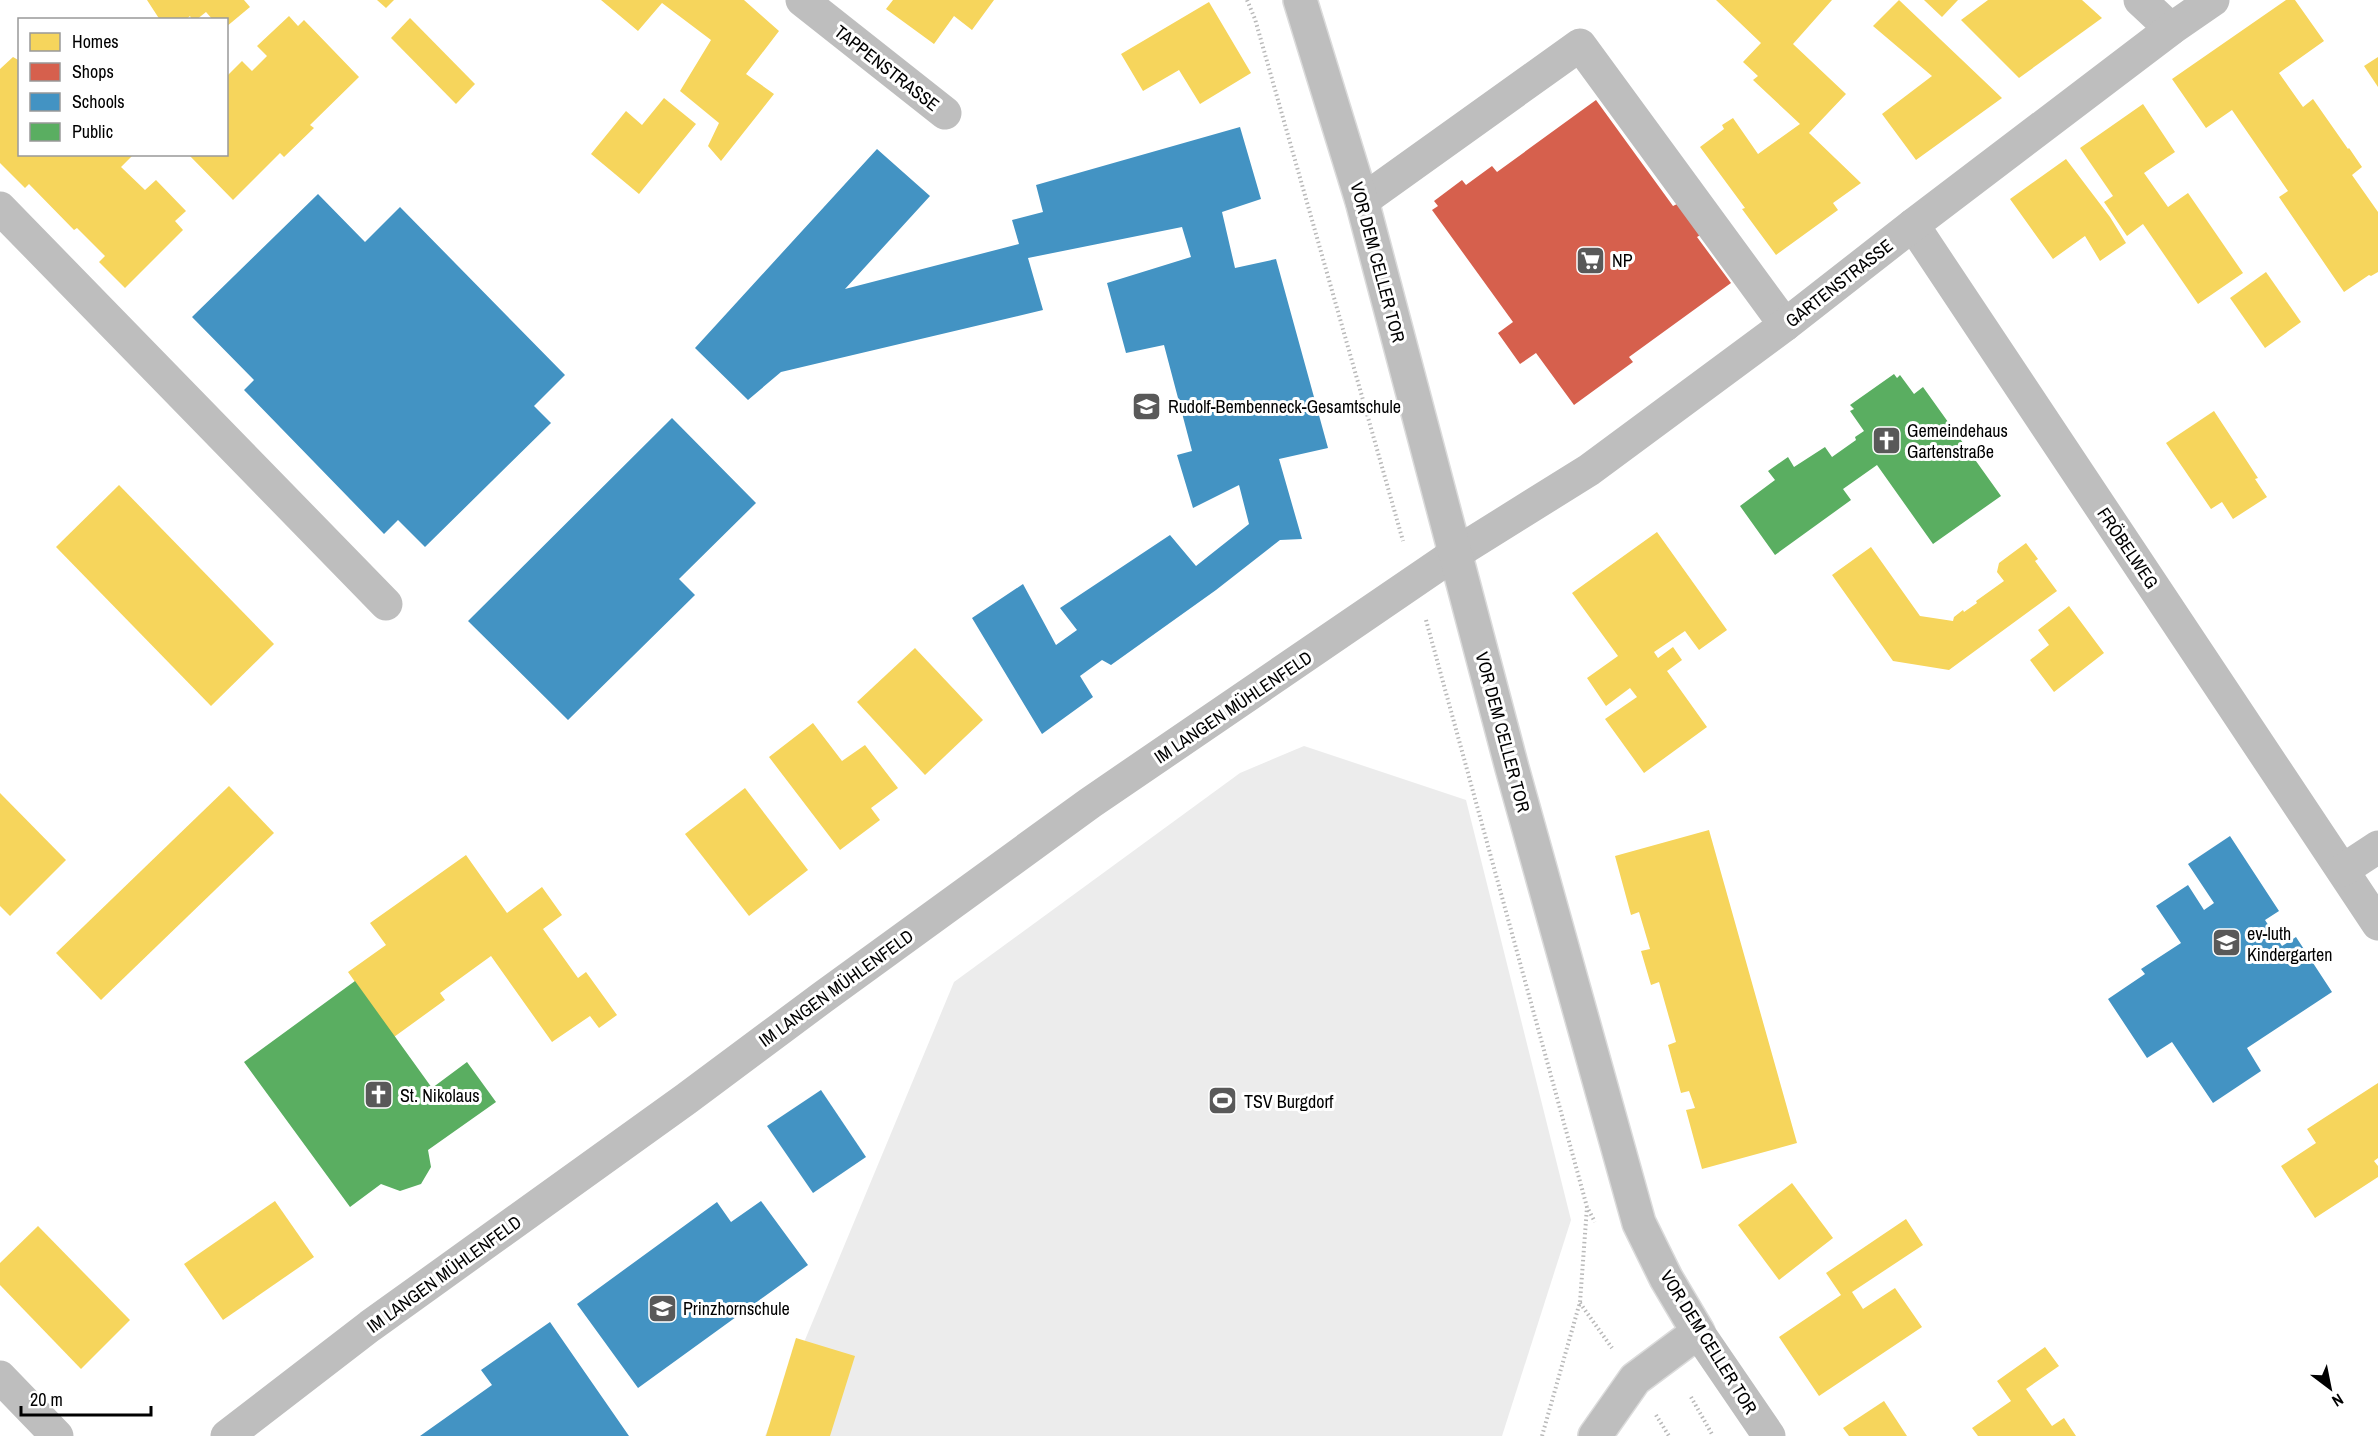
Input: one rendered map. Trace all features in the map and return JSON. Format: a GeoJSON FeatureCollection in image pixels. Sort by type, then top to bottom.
{"type":"FeatureCollection","features":[{"type":"Feature","properties":{"kind":"street","name":"TAPPENSTRASSE"},"geometry":{"type":"LineString","coordinates":[[802,0],[945,113]]}},
{"type":"Feature","properties":{"kind":"street","name":"VOR DEM CELLER TOR"},"geometry":{"type":"LineString","coordinates":[[1300,0],[1362,201],[1512,768],[1639,1223],[1666,1278],[1698,1332],[1770,1436]]}},
{"type":"Feature","properties":{"kind":"street"},"geometry":{"type":"LineString","coordinates":[[2140,0],[2171,29]]}},
{"type":"Feature","properties":{"kind":"street","name":"GARTENSTRASSE"},"geometry":{"type":"LineString","coordinates":[[1456,553],[1589,470],[1785,325],[2171,29],[2213,0]]}},
{"type":"Feature","properties":{"kind":"street"},"geometry":{"type":"LineString","coordinates":[[1362,201],[1580,45],[1785,325]]}},
{"type":"Feature","properties":{"kind":"street"},"geometry":{"type":"LineString","coordinates":[[0,208],[386,604]]}},
{"type":"Feature","properties":{"kind":"street","name":"FRÖBELWEG"},"geometry":{"type":"LineString","coordinates":[[1913,225],[2378,924]]}},
{"type":"Feature","properties":{"kind":"street","name":"IM LANGEN MÜHLENFELD"},"geometry":{"type":"LineString","coordinates":[[227,1436],[370,1326],[667,1113],[1090,803],[1456,553]]}},
{"type":"Feature","properties":{"kind":"street"},"geometry":{"type":"LineString","coordinates":[[2343,870],[2378,847]]}},
{"type":"Feature","properties":{"kind":"street"},"geometry":{"type":"LineString","coordinates":[[1595,1436],[1635,1379],[1698,1332]]}},
{"type":"Feature","properties":{"kind":"street"},"geometry":{"type":"LineString","coordinates":[[0,1377],[57,1436]]}},
{"type":"Feature","properties":{"kind":"path"},"geometry":{"type":"LineString","coordinates":[[1247,0],[1255,19],[1415,582],[1587,1207],[1580,1302],[1542,1436]]}},
{"type":"Feature","properties":{"kind":"shaded area","name":"TSV Burgdorf"},"geometry":{"type":"Polygon","coordinates":[[[1304,746],[1466,800],[1571,1220],[1502,1436],[765,1436],[954,982],[1240,773],[1304,746]]]}},
{"type":"Feature","properties":{"kind":"building: Homes"},"geometry":{"type":"Polygon","coordinates":[[[147,0],[244,0],[250,7],[228,25],[228,18],[211,18],[206,12],[198,18],[190,16],[188,18],[159,18],[147,0]]]}},
{"type":"Feature","properties":{"kind":"building: Homes"},"geometry":{"type":"Polygon","coordinates":[[[377,0],[394,0],[386,8],[377,0]]]}},
{"type":"Feature","properties":{"kind":"building: Homes"},"geometry":{"type":"Polygon","coordinates":[[[601,0],[744,0],[779,31],[746,74],[774,94],[721,161],[708,146],[719,123],[680,91],[711,40],[662,3],[638,31],[601,0]]]}},
{"type":"Feature","properties":{"kind":"building: Homes"},"geometry":{"type":"Polygon","coordinates":[[[893,0],[994,0],[972,30],[954,16],[934,44],[886,9],[893,0]]]}},
{"type":"Feature","properties":{"kind":"building: Homes"},"geometry":{"type":"Polygon","coordinates":[[[1716,0],[1832,0],[1793,44],[1846,94],[1809,133],[1861,183],[1833,203],[1838,210],[1776,255],[1700,147],[1724,129],[1722,125],[1733,118],[1758,154],[1800,124],[1753,80],[1758,76],[1743,62],[1761,43],[1716,0]]]}},
{"type":"Feature","properties":{"kind":"building: Homes"},"geometry":{"type":"Polygon","coordinates":[[[1899,0],[2002,98],[1916,160],[1882,114],[1932,76],[1873,26],[1899,0]]]}},
{"type":"Feature","properties":{"kind":"building: Homes"},"geometry":{"type":"Polygon","coordinates":[[[1924,0],[1958,0],[1942,17],[1924,0]]]}},
{"type":"Feature","properties":{"kind":"building: Homes"},"geometry":{"type":"Polygon","coordinates":[[[1988,0],[2082,0],[2102,18],[2019,78],[1961,20],[1988,0]]]}},
{"type":"Feature","properties":{"kind":"building: Homes"},"geometry":{"type":"Polygon","coordinates":[[[2286,0],[2295,0],[2324,41],[2279,73],[2303,107],[2313,99],[2349,148],[2362,167],[2352,175],[2378,212],[2378,272],[2369,275],[2344,292],[2279,197],[2288,191],[2232,110],[2206,128],[2172,79],[2286,0]]]}},
{"type":"Feature","properties":{"kind":"building: Homes"},"geometry":{"type":"Polygon","coordinates":[[[1209,2],[1251,73],[1200,104],[1179,70],[1143,91],[1121,54],[1209,2]]]}},
{"type":"Feature","properties":{"kind":"building: Homes"},"geometry":{"type":"Polygon","coordinates":[[[289,16],[298,26],[304,20],[359,77],[310,125],[314,128],[284,157],[280,153],[233,200],[190,156],[228,156],[228,75],[242,61],[252,71],[267,56],[257,46],[289,16]]]}},
{"type":"Feature","properties":{"kind":"building: Homes"},"geometry":{"type":"Polygon","coordinates":[[[410,18],[475,84],[456,104],[391,38],[410,18]]]}},
{"type":"Feature","properties":{"kind":"building: Homes"},"geometry":{"type":"Polygon","coordinates":[[[13,57],[18,60],[18,156],[132,156],[121,167],[145,190],[156,180],[186,211],[175,221],[183,230],[125,288],[99,262],[105,256],[77,228],[74,230],[29,184],[25,188],[0,163],[0,69],[13,57]]]}},
{"type":"Feature","properties":{"kind":"building: Homes"},"geometry":{"type":"Polygon","coordinates":[[[2378,57],[2378,87],[2364,66],[2378,57]]]}},
{"type":"Feature","properties":{"kind":"building: Homes"},"geometry":{"type":"Polygon","coordinates":[[[664,98],[696,124],[639,194],[591,154],[626,111],[642,125],[664,98]]]}},
{"type":"Feature","properties":{"kind":"building: Homes"},"geometry":{"type":"Polygon","coordinates":[[[2143,104],[2175,152],[2144,173],[2168,207],[2188,193],[2243,273],[2198,304],[2143,224],[2127,236],[2104,202],[2113,196],[2080,148],[2143,104]]]}},
{"type":"Feature","properties":{"kind":"building: Homes"},"geometry":{"type":"Polygon","coordinates":[[[2066,159],[2110,217],[2126,243],[2100,261],[2085,236],[2053,259],[2010,199],[2066,159]]]}},
{"type":"Feature","properties":{"kind":"building: Homes"},"geometry":{"type":"Polygon","coordinates":[[[2266,272],[2301,322],[2265,348],[2230,298],[2266,272]]]}},
{"type":"Feature","properties":{"kind":"building: Homes"},"geometry":{"type":"Polygon","coordinates":[[[2214,411],[2258,478],[2255,479],[2267,497],[2233,519],[2222,502],[2211,509],[2166,443],[2214,411]]]}},
{"type":"Feature","properties":{"kind":"building: Homes"},"geometry":{"type":"Polygon","coordinates":[[[119,485],[274,644],[211,706],[56,547],[119,485]]]}},
{"type":"Feature","properties":{"kind":"building: Homes"},"geometry":{"type":"Polygon","coordinates":[[[1657,532],[1727,630],[1699,650],[1685,631],[1654,652],[1658,658],[1673,647],[1682,660],[1667,671],[1707,727],[1644,773],[1605,719],[1637,697],[1630,688],[1606,706],[1587,678],[1618,656],[1572,593],[1657,532]]]}},
{"type":"Feature","properties":{"kind":"building: Homes"},"geometry":{"type":"Polygon","coordinates":[[[2026,543],[2038,559],[2035,561],[2057,591],[1949,670],[1893,661],[1832,575],[1871,547],[1920,616],[1953,621],[1954,617],[1977,603],[1976,601],[2004,581],[1997,572],[1999,563],[2026,543]]]}},
{"type":"Feature","properties":{"kind":"building: Homes"},"geometry":{"type":"Polygon","coordinates":[[[2069,606],[2104,653],[2054,692],[2030,660],[2049,645],[2038,630],[2069,606]]]}},
{"type":"Feature","properties":{"kind":"building: Homes"},"geometry":{"type":"Polygon","coordinates":[[[915,648],[983,720],[925,775],[857,702],[915,648]]]}},
{"type":"Feature","properties":{"kind":"building: Homes"},"geometry":{"type":"Polygon","coordinates":[[[813,723],[842,761],[865,745],[898,788],[871,808],[880,820],[840,850],[769,757],[813,723]]]}},
{"type":"Feature","properties":{"kind":"building: Homes"},"geometry":{"type":"Polygon","coordinates":[[[229,786],[274,833],[101,1000],[56,953],[229,786]]]}},
{"type":"Feature","properties":{"kind":"building: Homes"},"geometry":{"type":"Polygon","coordinates":[[[745,788],[808,870],[749,916],[685,834],[745,788]]]}},
{"type":"Feature","properties":{"kind":"building: Homes"},"geometry":{"type":"Polygon","coordinates":[[[0,793],[66,860],[10,916],[0,906],[0,793]]]}},
{"type":"Feature","properties":{"kind":"building: Homes"},"geometry":{"type":"Polygon","coordinates":[[[1709,830],[1797,1143],[1702,1169],[1686,1110],[1695,1108],[1689,1091],[1681,1093],[1668,1045],[1676,1042],[1659,982],[1651,985],[1641,951],[1650,949],[1639,912],[1631,915],[1615,856],[1709,830]]]}},
{"type":"Feature","properties":{"kind":"building: Homes","name":"St. Nikolaus"},"geometry":{"type":"Polygon","coordinates":[[[466,855],[507,913],[542,887],[562,915],[543,929],[578,978],[586,972],[617,1015],[599,1028],[590,1016],[552,1042],[491,956],[440,993],[445,1000],[394,1037],[348,972],[386,945],[370,923],[466,855]]]}},
{"type":"Feature","properties":{"kind":"building: Homes"},"geometry":{"type":"Polygon","coordinates":[[[2378,1083],[2378,1158],[2374,1161],[2378,1166],[2378,1177],[2315,1218],[2281,1166],[2316,1143],[2307,1129],[2378,1083]]]}},
{"type":"Feature","properties":{"kind":"building: Homes"},"geometry":{"type":"Polygon","coordinates":[[[1792,1183],[1833,1238],[1779,1280],[1738,1225],[1792,1183]]]}},
{"type":"Feature","properties":{"kind":"building: Homes"},"geometry":{"type":"Polygon","coordinates":[[[275,1201],[314,1257],[223,1320],[184,1264],[275,1201]]]}},
{"type":"Feature","properties":{"kind":"building: Homes"},"geometry":{"type":"Polygon","coordinates":[[[1906,1219],[1923,1245],[1852,1292],[1863,1309],[1895,1288],[1922,1327],[1819,1396],[1779,1337],[1841,1295],[1826,1273],[1906,1219]]]}},
{"type":"Feature","properties":{"kind":"building: Homes"},"geometry":{"type":"Polygon","coordinates":[[[38,1226],[130,1320],[81,1369],[0,1285],[0,1263],[38,1226]]]}},
{"type":"Feature","properties":{"kind":"building: Homes"},"geometry":{"type":"Polygon","coordinates":[[[796,1338],[855,1356],[830,1436],[766,1436],[796,1338]]]}},
{"type":"Feature","properties":{"kind":"building: Homes"},"geometry":{"type":"Polygon","coordinates":[[[2045,1347],[2059,1366],[2026,1389],[2052,1426],[2064,1418],[2076,1436],[1978,1436],[1972,1428],[2011,1401],[1997,1381],[2045,1347]]]}},
{"type":"Feature","properties":{"kind":"building: Homes"},"geometry":{"type":"Polygon","coordinates":[[[1884,1401],[1907,1436],[1849,1436],[1843,1428],[1884,1401]]]}},
{"type":"Feature","properties":{"kind":"building: Shops","name":"NP"},"geometry":{"type":"Polygon","coordinates":[[[1596,100],[1673,206],[1679,203],[1702,234],[1697,237],[1731,283],[1629,357],[1633,362],[1574,405],[1536,353],[1520,364],[1498,333],[1513,322],[1432,210],[1438,206],[1434,201],[1462,180],[1466,185],[1492,166],[1497,172],[1596,100]]]}},
{"type":"Feature","properties":{"kind":"building: Schools"},"geometry":{"type":"Polygon","coordinates":[[[1240,127],[1261,199],[1222,212],[1235,268],[1276,259],[1328,448],[1279,459],[1302,539],[1280,540],[1216,590],[1111,665],[1102,660],[1080,676],[1093,697],[1042,734],[972,618],[1023,584],[1056,645],[1077,630],[1060,608],[1170,535],[1196,566],[1249,524],[1239,485],[1193,508],[1177,455],[1192,451],[1164,345],[1126,353],[1107,283],[1191,257],[1182,227],[1028,258],[1043,310],[781,372],[748,400],[695,348],[877,149],[930,196],[845,289],[1019,244],[1012,220],[1043,212],[1036,185],[1240,127]]]}},
{"type":"Feature","properties":{"kind":"building: Schools"},"geometry":{"type":"Polygon","coordinates":[[[318,194],[365,242],[400,207],[565,375],[534,406],[551,423],[425,547],[398,520],[384,534],[244,390],[254,380],[192,317],[318,194]]]}},
{"type":"Feature","properties":{"kind":"building: Schools"},"geometry":{"type":"Polygon","coordinates":[[[672,418],[756,503],[679,579],[695,595],[568,720],[468,621],[672,418]]]}},
{"type":"Feature","properties":{"kind":"building: Schools"},"geometry":{"type":"Polygon","coordinates":[[[2230,836],[2279,911],[2265,920],[2282,946],[2296,937],[2332,992],[2247,1048],[2261,1071],[2213,1103],[2172,1042],[2147,1058],[2108,999],[2145,974],[2141,969],[2181,943],[2156,906],[2188,885],[2204,910],[2214,903],[2188,864],[2230,836]]]}},
{"type":"Feature","properties":{"kind":"building: Schools"},"geometry":{"type":"Polygon","coordinates":[[[821,1090],[866,1157],[813,1193],[767,1126],[821,1090]]]}},
{"type":"Feature","properties":{"kind":"building: Schools"},"geometry":{"type":"Polygon","coordinates":[[[761,1201],[808,1265],[638,1388],[577,1304],[717,1202],[731,1222],[761,1201]]]}},
{"type":"Feature","properties":{"kind":"building: Schools"},"geometry":{"type":"Polygon","coordinates":[[[550,1322],[629,1436],[420,1436],[492,1385],[481,1370],[550,1322]]]}},
{"type":"Feature","properties":{"kind":"building: Public"},"geometry":{"type":"Polygon","coordinates":[[[1894,374],[1897,378],[1900,375],[1914,394],[1923,387],[2001,496],[1933,544],[1877,465],[1843,489],[1851,500],[1775,555],[1740,506],[1775,480],[1768,471],[1788,457],[1794,467],[1825,447],[1832,457],[1856,440],[1855,437],[1864,431],[1850,411],[1854,409],[1850,405],[1894,374]]]}},
{"type":"Feature","properties":{"kind":"building: Public","name":"St. Nikolaus"},"geometry":{"type":"Polygon","coordinates":[[[355,981],[432,1088],[467,1062],[496,1102],[428,1150],[431,1167],[421,1184],[400,1191],[381,1184],[350,1207],[244,1062],[355,981]]]}},
{"type":"Feature","properties":{"kind":"place","name":"NP"},"geometry":{"type":"Point","coordinates":[1591,260]}},
{"type":"Feature","properties":{"kind":"place","name":"Rudolf-Bembenneck-Gesamtschule"},"geometry":{"type":"Point","coordinates":[1147,406]}},
{"type":"Feature","properties":{"kind":"place","name":"Gemeindehaus Gartenstraße"},"geometry":{"type":"Point","coordinates":[1886,440]}},
{"type":"Feature","properties":{"kind":"place","name":"ev-luth Kindergarten"},"geometry":{"type":"Point","coordinates":[2226,943]}},
{"type":"Feature","properties":{"kind":"place","name":"St. Nikolaus"},"geometry":{"type":"Point","coordinates":[379,1095]}},
{"type":"Feature","properties":{"kind":"place","name":"TSV Burgdorf"},"geometry":{"type":"Point","coordinates":[1223,1101]}},
{"type":"Feature","properties":{"kind":"place","name":"Prinzhornschule"},"geometry":{"type":"Point","coordinates":[662,1308]}}]}
